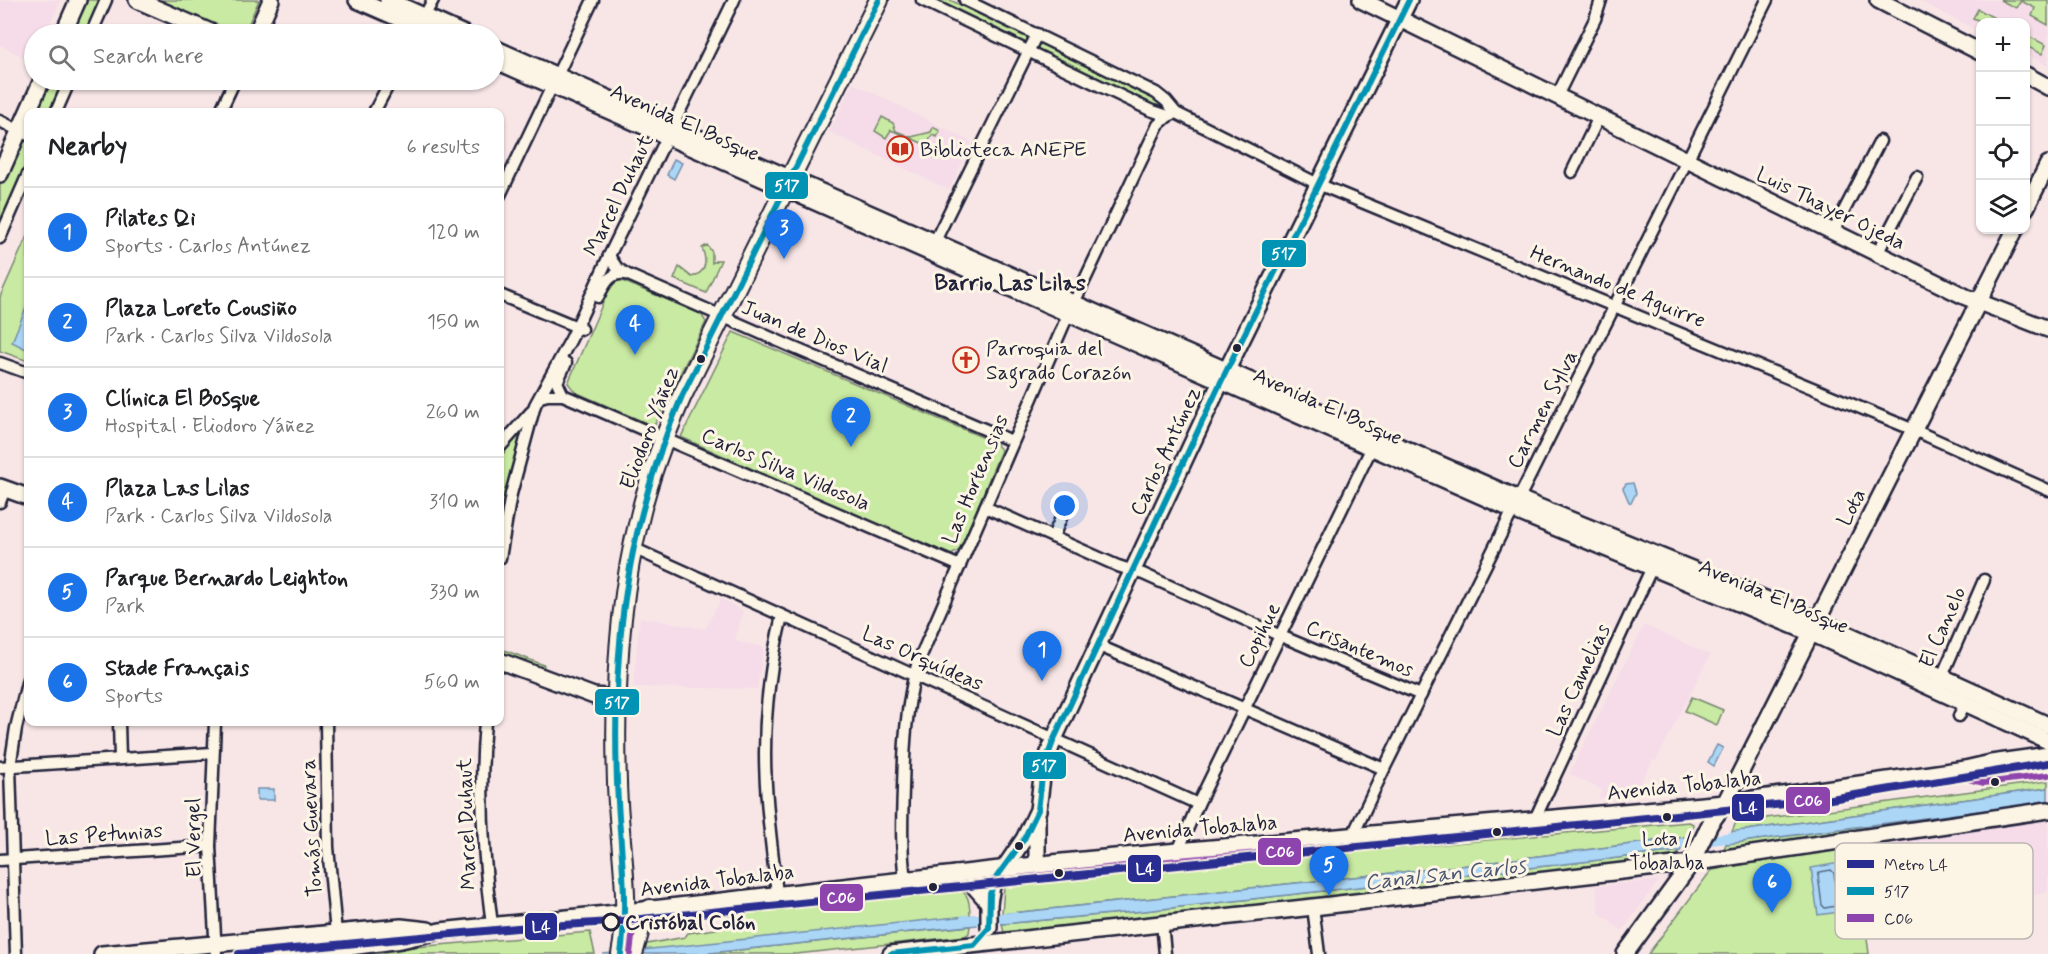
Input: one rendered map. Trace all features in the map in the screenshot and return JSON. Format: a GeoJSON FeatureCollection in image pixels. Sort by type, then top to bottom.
{"type":"FeatureCollection","features":[{"type":"Feature","properties":{"kind":"main road","name":"Eliodoro Yáñez"},"geometry":{"type":"LineString","coordinates":[[628,951],[617,783],[616,698],[622,624],[633,548],[649,482],[682,396],[879,0]]}},
{"type":"Feature","properties":{"kind":"main road"},"geometry":{"type":"LineString","coordinates":[[628,951],[650,909]]}},
{"type":"Feature","properties":{"kind":"street"},"geometry":{"type":"LineString","coordinates":[[67,24],[78,0]]}},
{"type":"Feature","properties":{"kind":"street"},"geometry":{"type":"LineString","coordinates":[[95,24],[106,0]]}},
{"type":"Feature","properties":{"kind":"street"},"geometry":{"type":"LineString","coordinates":[[137,0],[192,24]]}},
{"type":"Feature","properties":{"kind":"street"},"geometry":{"type":"LineString","coordinates":[[260,24],[271,0]]}},
{"type":"Feature","properties":{"kind":"street"},"geometry":{"type":"LineString","coordinates":[[357,0],[414,24]]}},
{"type":"Feature","properties":{"kind":"street"},"geometry":{"type":"LineString","coordinates":[[388,0],[417,24]]}},
{"type":"Feature","properties":{"kind":"street"},"geometry":{"type":"LineString","coordinates":[[420,24],[433,0]]}},
{"type":"Feature","properties":{"kind":"street"},"geometry":{"type":"LineString","coordinates":[[504,187],[593,0]]}},
{"type":"Feature","properties":{"kind":"street","name":"Marcel Duhaut"},"geometry":{"type":"LineString","coordinates":[[504,442],[538,401],[580,328],[609,256],[734,0]]}},
{"type":"Feature","properties":{"kind":"street","name":"Hernando de Aguirre"},"geometry":{"type":"LineString","coordinates":[[922,0],[1150,110],[1172,115],[1318,184],[1914,430],[2048,490]]}},
{"type":"Feature","properties":{"kind":"street","name":"Hernando de Aguirre"},"geometry":{"type":"LineString","coordinates":[[965,0],[1156,93],[1166,101],[1172,115]]}},
{"type":"Feature","properties":{"kind":"street","name":"Luis Thayer Ojeda"},"geometry":{"type":"LineString","coordinates":[[1361,0],[1877,254],[1978,302],[2048,329]]}},
{"type":"Feature","properties":{"kind":"street","name":"Carlos Antúnez"},"geometry":{"type":"LineString","coordinates":[[989,918],[992,886],[1024,839],[1038,810],[1044,769],[1054,739],[1097,645],[1224,376],[1409,0]]}},
{"type":"Feature","properties":{"kind":"street"},"geometry":{"type":"LineString","coordinates":[[1557,96],[1595,20],[1601,0]]}},
{"type":"Feature","properties":{"kind":"street","name":"Carmen Sylva"},"geometry":{"type":"LineString","coordinates":[[1353,835],[1767,0]]}},
{"type":"Feature","properties":{"kind":"street"},"geometry":{"type":"LineString","coordinates":[[1878,0],[1976,50]]}},
{"type":"Feature","properties":{"kind":"street"},"geometry":{"type":"LineString","coordinates":[[932,247],[1037,34]]}},
{"type":"Feature","properties":{"kind":"street","name":"Avenida El Bosque"},"geometry":{"type":"LineString","coordinates":[[504,54],[554,82]]}},
{"type":"Feature","properties":{"kind":"street","name":"Avenida El Bosque"},"geometry":{"type":"LineString","coordinates":[[504,64],[554,82],[670,132],[1516,504],[1814,626],[1939,683],[2048,724]]}},
{"type":"Feature","properties":{"kind":"street"},"geometry":{"type":"LineString","coordinates":[[2030,78],[2048,87]]}},
{"type":"Feature","properties":{"kind":"street"},"geometry":{"type":"LineString","coordinates":[[32,108],[39,90]]}},
{"type":"Feature","properties":{"kind":"street"},"geometry":{"type":"LineString","coordinates":[[58,108],[66,90]]}},
{"type":"Feature","properties":{"kind":"street"},"geometry":{"type":"LineString","coordinates":[[222,108],[230,90]]}},
{"type":"Feature","properties":{"kind":"street"},"geometry":{"type":"LineString","coordinates":[[376,108],[386,90]]}},
{"type":"Feature","properties":{"kind":"street","name":"Las Hortensias"},"geometry":{"type":"LineString","coordinates":[[905,880],[901,848],[904,753],[914,675],[1012,441],[1071,308],[1158,125],[1172,115]]}},
{"type":"Feature","properties":{"kind":"street"},"geometry":{"type":"LineString","coordinates":[[1572,172],[1599,117]]}},
{"type":"Feature","properties":{"kind":"street"},"geometry":{"type":"LineString","coordinates":[[0,121],[24,133],[0,174]]}},
{"type":"Feature","properties":{"kind":"street"},"geometry":{"type":"LineString","coordinates":[[1833,232],[1880,141]]}},
{"type":"Feature","properties":{"kind":"street"},"geometry":{"type":"LineString","coordinates":[[2030,198],[2048,164]]}},
{"type":"Feature","properties":{"kind":"street"},"geometry":{"type":"LineString","coordinates":[[1877,254],[1917,177]]}},
{"type":"Feature","properties":{"kind":"street"},"geometry":{"type":"LineString","coordinates":[[0,238],[24,183]]}},
{"type":"Feature","properties":{"kind":"street","name":"Lota"},"geometry":{"type":"LineString","coordinates":[[1625,954],[1702,846],[2013,234]]}},
{"type":"Feature","properties":{"kind":"street","name":"Juan de Dios Vial"},"geometry":{"type":"LineString","coordinates":[[609,256],[617,268],[626,274],[1012,441]]}},
{"type":"Feature","properties":{"kind":"street"},"geometry":{"type":"LineString","coordinates":[[563,395],[557,382],[580,328],[606,281],[617,273],[626,274]]}},
{"type":"Feature","properties":{"kind":"street"},"geometry":{"type":"LineString","coordinates":[[504,297],[580,328]]}},
{"type":"Feature","properties":{"kind":"street"},"geometry":{"type":"LineString","coordinates":[[0,363],[24,372]]}},
{"type":"Feature","properties":{"kind":"street","name":"Carlos Silva Vildosola"},"geometry":{"type":"LineString","coordinates":[[538,401],[548,395],[563,395],[960,566]]}},
{"type":"Feature","properties":{"kind":"street","name":"Marcel Duhaut"},"geometry":{"type":"LineString","coordinates":[[504,518],[538,401]]}},
{"type":"Feature","properties":{"kind":"street","name":"Copihue"},"geometry":{"type":"LineString","coordinates":[[1178,851],[1198,804],[1375,442]]}},
{"type":"Feature","properties":{"kind":"street"},"geometry":{"type":"LineString","coordinates":[[2,493],[24,496]]}},
{"type":"Feature","properties":{"kind":"street"},"geometry":{"type":"LineString","coordinates":[[1053,537],[1066,506]]}},
{"type":"Feature","properties":{"kind":"street","name":"Crisantemos"},"geometry":{"type":"LineString","coordinates":[[985,507],[1421,695]]}},
{"type":"Feature","properties":{"kind":"street","name":"Las Orquídeas"},"geometry":{"type":"LineString","coordinates":[[633,548],[1198,804]]}},
{"type":"Feature","properties":{"kind":"street","name":"Las Camelias"},"geometry":{"type":"LineString","coordinates":[[1534,821],[1655,562]]}},
{"type":"Feature","properties":{"kind":"street","name":"El Canelo"},"geometry":{"type":"LineString","coordinates":[[1939,683],[1984,580]]}},
{"type":"Feature","properties":{"kind":"street"},"geometry":{"type":"LineString","coordinates":[[777,894],[769,828],[765,753],[767,701],[782,616]]}},
{"type":"Feature","properties":{"kind":"street"},"geometry":{"type":"LineString","coordinates":[[1097,645],[1384,769]]}},
{"type":"Feature","properties":{"kind":"street"},"geometry":{"type":"LineString","coordinates":[[504,662],[594,696],[616,698]]}},
{"type":"Feature","properties":{"kind":"street","name":"Avenida El Bosque"},"geometry":{"type":"LineString","coordinates":[[1939,683],[1962,710],[2025,730],[2048,741]]}},
{"type":"Feature","properties":{"kind":"street"},"geometry":{"type":"LineString","coordinates":[[16,954],[5,767],[24,696]]}},
{"type":"Feature","properties":{"kind":"street"},"geometry":{"type":"LineString","coordinates":[[2025,730],[2048,724]]}},
{"type":"Feature","properties":{"kind":"street"},"geometry":{"type":"LineString","coordinates":[[119,726],[120,759]]}},
{"type":"Feature","properties":{"kind":"street","name":"El Vergel"},"geometry":{"type":"LineString","coordinates":[[215,726],[210,846],[216,950]]}},
{"type":"Feature","properties":{"kind":"street","name":"Tomás Guevara"},"geometry":{"type":"LineString","coordinates":[[326,726],[328,847],[336,933]]}},
{"type":"Feature","properties":{"kind":"street","name":"Marcel Duhaut"},"geometry":{"type":"LineString","coordinates":[[484,726],[483,825],[492,925]]}},
{"type":"Feature","properties":{"kind":"street"},"geometry":{"type":"LineString","coordinates":[[5,767],[212,753]]}},
{"type":"Feature","properties":{"kind":"street","name":"Avenida Tobalaba"},"geometry":{"type":"LineString","coordinates":[[260,954],[336,949],[401,940],[440,931],[1037,865],[1725,803],[2048,755]]}},
{"type":"Feature","properties":{"kind":"street","name":"Avenida Tobalaba"},"geometry":{"type":"LineString","coordinates":[[1965,769],[1984,774],[2048,766]]}},
{"type":"Feature","properties":{"kind":"street"},"geometry":{"type":"LineString","coordinates":[[1037,865],[1038,810]]}},
{"type":"Feature","properties":{"kind":"street"},"geometry":{"type":"LineString","coordinates":[[891,954],[1002,948],[1162,923],[1314,907],[1702,846],[2048,810]]}},
{"type":"Feature","properties":{"kind":"street","name":"Las Petunias"},"geometry":{"type":"LineString","coordinates":[[0,860],[210,846]]}},
{"type":"Feature","properties":{"kind":"street"},"geometry":{"type":"LineString","coordinates":[[955,874],[974,886],[1002,948]]}},
{"type":"Feature","properties":{"kind":"street"},"geometry":{"type":"LineString","coordinates":[[1314,907],[1319,954]]}},
{"type":"Feature","properties":{"kind":"street"},"geometry":{"type":"LineString","coordinates":[[971,950],[989,918]]}},
{"type":"Feature","properties":{"kind":"street"},"geometry":{"type":"LineString","coordinates":[[1162,923],[1165,954]]}},
{"type":"Feature","properties":{"kind":"street","name":"Avenida Tobalaba"},"geometry":{"type":"LineString","coordinates":[[102,954],[216,950],[336,933],[401,927],[440,931]]}},
{"type":"Feature","properties":{"kind":"shaded area"},"geometry":{"type":"Polygon","coordinates":[[[0,0],[61,0],[50,24],[24,24],[24,57],[0,45],[0,0]]]}},
{"type":"Feature","properties":{"kind":"shaded area"},"geometry":{"type":"Polygon","coordinates":[[[1918,0],[2048,0],[2048,66],[2030,56],[2030,18],[1976,18],[1976,30],[1918,0]]]}},
{"type":"Feature","properties":{"kind":"shaded area"},"geometry":{"type":"Polygon","coordinates":[[[853,83],[972,142],[949,190],[829,132],[853,83]]]}},
{"type":"Feature","properties":{"kind":"shaded area"},"geometry":{"type":"Polygon","coordinates":[[[721,599],[743,611],[735,641],[764,647],[757,689],[633,687],[640,617],[705,629],[721,599]]]}},
{"type":"Feature","properties":{"kind":"shaded area"},"geometry":{"type":"Polygon","coordinates":[[[1644,625],[1710,655],[1656,761],[1653,760],[1634,795],[1598,798],[1602,790],[1569,774],[1644,625]]]}},
{"type":"Feature","properties":{"kind":"shaded area"},"geometry":{"type":"Polygon","coordinates":[[[2048,815],[2048,892],[2033,895],[2033,843],[1868,843],[2048,815]]]}},
{"type":"Feature","properties":{"kind":"shaded area"},"geometry":{"type":"Polygon","coordinates":[[[1659,880],[1622,931],[1599,913],[1596,886],[1659,880]]]}},
{"type":"Feature","properties":{"kind":"green space"},"geometry":{"type":"Polygon","coordinates":[[[83,0],[102,0],[91,24],[72,24],[83,0]]]}},
{"type":"Feature","properties":{"kind":"green space"},"geometry":{"type":"Polygon","coordinates":[[[161,0],[259,0],[248,24],[212,24],[161,0]]]}},
{"type":"Feature","properties":{"kind":"green space"},"geometry":{"type":"Polygon","coordinates":[[[933,0],[950,0],[1154,97],[1165,107],[1150,104],[933,0]]]}},
{"type":"Feature","properties":{"kind":"green space"},"geometry":{"type":"Polygon","coordinates":[[[2000,0],[2048,0],[2048,25],[2032,16],[2035,8],[2021,1],[2016,8],[2000,0]]]}},
{"type":"Feature","properties":{"kind":"green space"},"geometry":{"type":"Polygon","coordinates":[[[1978,9],[1994,18],[1976,19],[1973,18],[1978,9]]]}},
{"type":"Feature","properties":{"kind":"green space"},"geometry":{"type":"Polygon","coordinates":[[[2030,37],[2046,45],[2042,54],[2030,48],[2030,37]]]}},
{"type":"Feature","properties":{"kind":"green space"},"geometry":{"type":"Polygon","coordinates":[[[42,90],[62,90],[54,108],[34,108],[42,90]]]}},
{"type":"Feature","properties":{"kind":"green space"},"geometry":{"type":"Polygon","coordinates":[[[882,117],[893,123],[896,131],[911,137],[931,132],[933,127],[940,131],[937,137],[932,135],[928,146],[891,130],[886,138],[875,131],[882,117]]]}},
{"type":"Feature","properties":{"kind":"green space"},"geometry":{"type":"Polygon","coordinates":[[[24,129],[24,173],[0,227],[0,184],[24,129]]]}},
{"type":"Feature","properties":{"kind":"green space"},"geometry":{"type":"Polygon","coordinates":[[[929,146],[936,150],[933,157],[925,154],[929,146]]]}},
{"type":"Feature","properties":{"kind":"green space"},"geometry":{"type":"Polygon","coordinates":[[[24,243],[24,360],[0,351],[0,297],[24,243]]]}},
{"type":"Feature","properties":{"kind":"green space"},"geometry":{"type":"Polygon","coordinates":[[[707,245],[712,252],[712,263],[721,260],[706,293],[674,279],[679,267],[692,277],[701,272],[705,262],[702,248],[707,245]]]}},
{"type":"Feature","properties":{"kind":"green space"},"geometry":{"type":"Polygon","coordinates":[[[620,280],[701,314],[706,322],[655,424],[651,425],[575,392],[568,383],[612,283],[620,280]]]}},
{"type":"Feature","properties":{"kind":"green space"},"geometry":{"type":"Polygon","coordinates":[[[733,332],[996,443],[1001,450],[960,550],[951,555],[893,532],[681,437],[733,332]]]}},
{"type":"Feature","properties":{"kind":"green space"},"geometry":{"type":"Polygon","coordinates":[[[517,437],[522,438],[510,473],[504,503],[504,450],[517,437]]]}},
{"type":"Feature","properties":{"kind":"green space"},"geometry":{"type":"Polygon","coordinates":[[[504,650],[544,665],[542,672],[504,659],[504,650]]]}},
{"type":"Feature","properties":{"kind":"green space"},"geometry":{"type":"Polygon","coordinates":[[[1692,697],[1723,710],[1717,725],[1685,711],[1692,697]]]}},
{"type":"Feature","properties":{"kind":"green space"},"geometry":{"type":"Polygon","coordinates":[[[2048,781],[2048,788],[1732,832],[1736,822],[2048,781]]]}},
{"type":"Feature","properties":{"kind":"green space"},"geometry":{"type":"Polygon","coordinates":[[[2048,802],[2048,808],[1722,853],[1726,844],[2048,802]]]}},
{"type":"Feature","properties":{"kind":"green space"},"geometry":{"type":"Polygon","coordinates":[[[1689,822],[1693,824],[1693,827],[1687,837],[1469,865],[1002,914],[1004,887],[1219,864],[1689,822]]]}},
{"type":"Feature","properties":{"kind":"green space"},"geometry":{"type":"Polygon","coordinates":[[[1835,849],[1835,939],[1867,939],[1869,954],[1648,954],[1713,870],[1835,849]]]}},
{"type":"Feature","properties":{"kind":"green space"},"geometry":{"type":"Polygon","coordinates":[[[1680,851],[1674,859],[1005,937],[1002,924],[1144,911],[1680,851]]]}},
{"type":"Feature","properties":{"kind":"green space"},"geometry":{"type":"Polygon","coordinates":[[[945,889],[958,890],[966,895],[970,916],[644,951],[647,944],[685,937],[688,933],[729,927],[729,915],[945,889]]]}},
{"type":"Feature","properties":{"kind":"green space"},"geometry":{"type":"Polygon","coordinates":[[[970,926],[969,933],[965,936],[796,954],[700,954],[970,926]]]}},
{"type":"Feature","properties":{"kind":"green space"},"geometry":{"type":"Polygon","coordinates":[[[590,932],[595,954],[334,954],[590,932]]]}},
{"type":"Feature","properties":{"kind":"water"},"geometry":{"type":"Polygon","coordinates":[[[674,159],[682,163],[674,179],[667,175],[674,159]]]}},
{"type":"Feature","properties":{"kind":"water"},"geometry":{"type":"Polygon","coordinates":[[[24,313],[24,348],[12,342],[24,313]]]}},
{"type":"Feature","properties":{"kind":"water"},"geometry":{"type":"Polygon","coordinates":[[[1633,483],[1636,493],[1631,503],[1623,488],[1626,484],[1633,483]]]}},
{"type":"Feature","properties":{"kind":"water"},"geometry":{"type":"Polygon","coordinates":[[[1717,745],[1723,748],[1714,766],[1708,762],[1717,745]]]}},
{"type":"Feature","properties":{"kind":"water"},"geometry":{"type":"Polygon","coordinates":[[[2048,788],[2048,802],[1726,844],[1732,832],[2048,788]]]}},
{"type":"Feature","properties":{"kind":"water"},"geometry":{"type":"Polygon","coordinates":[[[257,789],[274,789],[274,800],[257,800],[257,789]]]}},
{"type":"Feature","properties":{"kind":"water"},"geometry":{"type":"Polygon","coordinates":[[[1687,837],[1680,851],[1144,911],[1002,924],[1002,914],[1469,865],[1687,837]]]}},
{"type":"Feature","properties":{"kind":"water"},"geometry":{"type":"Polygon","coordinates":[[[1835,864],[1835,913],[1818,915],[1811,868],[1835,864]]]}},
{"type":"Feature","properties":{"kind":"water"},"geometry":{"type":"Polygon","coordinates":[[[976,915],[977,925],[700,954],[603,954],[976,915]]]}},
{"type":"Feature","properties":{"kind":"waterway","name":"Canal San Carlos"},"geometry":{"type":"LineString","coordinates":[[1671,845],[1742,836]]}},
{"type":"Feature","properties":{"kind":"waterway","name":"Canal San Carlos"},"geometry":{"type":"LineString","coordinates":[[964,920],[1015,917]]}},
{"type":"Feature","properties":{"kind":"metro line","name":"L4"},"geometry":{"type":"LineString","coordinates":[[239,954],[517,928],[611,922],[1825,800],[2048,763]]}},
{"type":"Feature","properties":{"kind":"transit line","name":"517"},"geometry":{"type":"LineString","coordinates":[[621,954],[624,889],[617,782],[617,681],[627,585],[648,490],[663,443],[682,396],[879,0]]}},
{"type":"Feature","properties":{"kind":"transit line","name":"517"},"geometry":{"type":"LineString","coordinates":[[891,954],[974,945],[989,928],[990,894],[996,878],[1024,839],[1038,810],[1043,769],[1054,739],[1217,390],[1409,0]]}},
{"type":"Feature","properties":{"kind":"transit line","name":"C06"},"geometry":{"type":"LineString","coordinates":[[630,954],[634,920],[1179,860],[1726,812],[1964,778],[1984,783],[2048,775]]}},
{"type":"Feature","properties":{"kind":"place","name":"Biblioteca ANEPE"},"geometry":{"type":"Point","coordinates":[900,149]}},
{"type":"Feature","properties":{"kind":"place","name":"Clínica El Bosque"},"geometry":{"type":"Point","coordinates":[784,259]}},
{"type":"Feature","properties":{"kind":"place","name":"Plaza Las Lilas"},"geometry":{"type":"Point","coordinates":[635,355]}},
{"type":"Feature","properties":{"kind":"place","name":"Parroquia del Sagrado Corazón"},"geometry":{"type":"Point","coordinates":[966,360]}},
{"type":"Feature","properties":{"kind":"place","name":"Plaza Loreto Cousiño"},"geometry":{"type":"Point","coordinates":[851,447]}},
{"type":"Feature","properties":{"kind":"place","name":"Pilates Qi"},"geometry":{"type":"Point","coordinates":[1042,681]}},
{"type":"Feature","properties":{"kind":"place","name":"Lota / Tobalaba"},"geometry":{"type":"Point","coordinates":[1667,817]}},
{"type":"Feature","properties":{"kind":"place","name":"Parque Bernardo Leighton"},"geometry":{"type":"Point","coordinates":[1329,896]}},
{"type":"Feature","properties":{"kind":"place","name":"Stade Français"},"geometry":{"type":"Point","coordinates":[1772,913]}},
{"type":"Feature","properties":{"kind":"place","name":"Cristóbal Colón"},"geometry":{"type":"Point","coordinates":[611,922]}},
{"type":"Feature","properties":{"kind":"district","name":"Barrio Las Lilas"},"geometry":{"type":"Point","coordinates":[1010,282]}}]}
